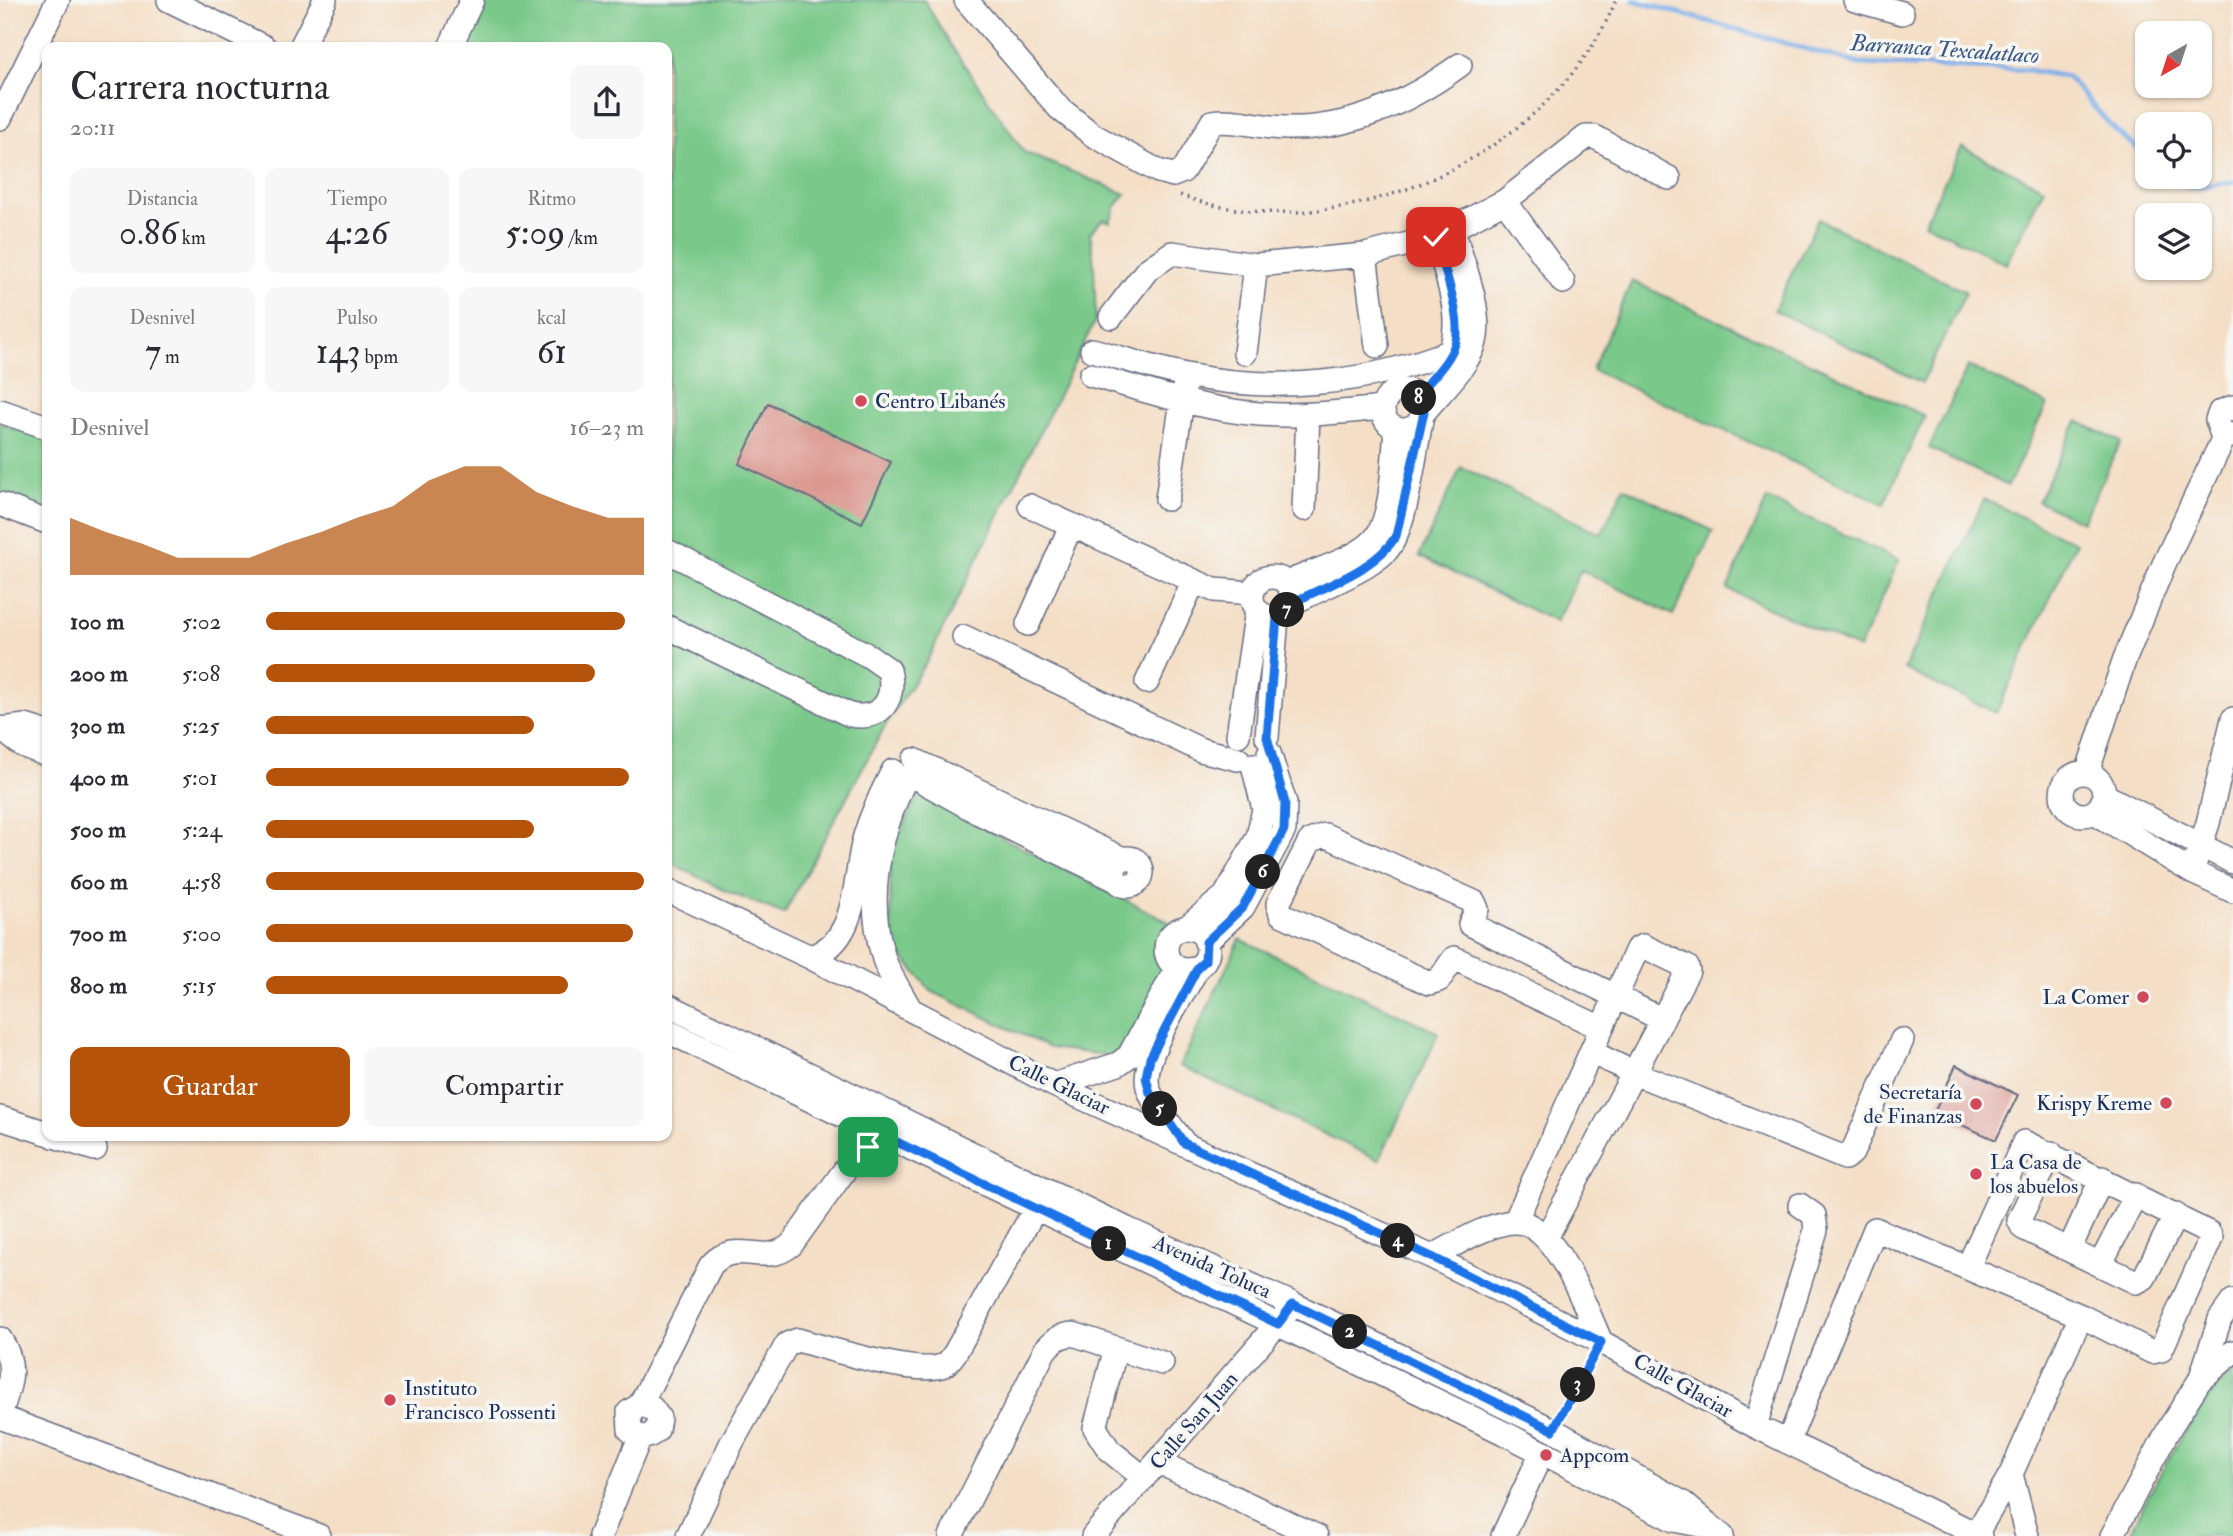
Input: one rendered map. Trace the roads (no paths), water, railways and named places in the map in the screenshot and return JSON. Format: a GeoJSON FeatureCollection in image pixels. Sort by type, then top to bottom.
{"type":"FeatureCollection","features":[{"type":"Feature","properties":{"kind":"street"},"geometry":{"type":"LineString","coordinates":[[0,118],[58,0]]}},
{"type":"Feature","properties":{"kind":"street"},"geometry":{"type":"LineString","coordinates":[[169,0],[254,42]]}},
{"type":"Feature","properties":{"kind":"street"},"geometry":{"type":"LineString","coordinates":[[304,42],[325,0]]}},
{"type":"Feature","properties":{"kind":"street"},"geometry":{"type":"LineString","coordinates":[[452,42],[472,0]]}},
{"type":"Feature","properties":{"kind":"street"},"geometry":{"type":"LineString","coordinates":[[966,0],[1059,108],[1093,135],[1158,171],[1173,175],[1183,171],[1193,159],[1212,122],[1222,120],[1247,126],[1287,128],[1331,126],[1395,105],[1460,65]]}},
{"type":"Feature","properties":{"kind":"street"},"geometry":{"type":"LineString","coordinates":[[1855,0],[1902,13]]}},
{"type":"Feature","properties":{"kind":"street"},"geometry":{"type":"LineString","coordinates":[[1111,317],[1147,270],[1172,253],[1256,265],[1365,254],[1444,234],[1505,201],[1586,137],[1595,137],[1669,177]]}},
{"type":"Feature","properties":{"kind":"street"},"geometry":{"type":"LineString","coordinates":[[1505,201],[1563,282]]}},
{"type":"Feature","properties":{"kind":"street"},"geometry":{"type":"LineString","coordinates":[[1396,430],[1415,428],[1456,339],[1457,320],[1444,234]]}},
{"type":"Feature","properties":{"kind":"street"},"geometry":{"type":"LineString","coordinates":[[1030,506],[1194,581],[1230,593],[1273,601],[1375,560],[1388,550],[1400,523],[1421,410],[1466,359],[1475,342],[1477,319],[1444,234]]}},
{"type":"Feature","properties":{"kind":"street"},"geometry":{"type":"LineString","coordinates":[[1365,254],[1377,346]]}},
{"type":"Feature","properties":{"kind":"street"},"geometry":{"type":"LineString","coordinates":[[1245,353],[1256,265]]}},
{"type":"Feature","properties":{"kind":"street"},"geometry":{"type":"LineString","coordinates":[[1093,350],[1185,375],[1232,382],[1308,384],[1398,370],[1451,351]]}},
{"type":"Feature","properties":{"kind":"street"},"geometry":{"type":"LineString","coordinates":[[1091,375],[1183,402],[1258,414],[1308,415],[1382,408]]}},
{"type":"Feature","properties":{"kind":"street"},"geometry":{"type":"LineString","coordinates":[[1167,499],[1185,375]]}},
{"type":"Feature","properties":{"kind":"street"},"geometry":{"type":"LineString","coordinates":[[1396,430],[1383,417],[1385,399],[1400,390],[1421,410]]}},
{"type":"Feature","properties":{"kind":"street"},"geometry":{"type":"LineString","coordinates":[[2087,774],[2124,661],[2164,564],[2229,435],[2218,429],[2220,412],[2233,407]]}},
{"type":"Feature","properties":{"kind":"street"},"geometry":{"type":"LineString","coordinates":[[0,411],[42,425]]}},
{"type":"Feature","properties":{"kind":"street"},"geometry":{"type":"LineString","coordinates":[[1304,509],[1308,415]]}},
{"type":"Feature","properties":{"kind":"street"},"geometry":{"type":"LineString","coordinates":[[1187,968],[1169,961],[1166,950],[1168,940],[1225,896],[1258,837],[1264,809],[1253,729],[1238,735],[1273,601],[1363,550],[1373,540],[1385,520],[1396,430]]}},
{"type":"Feature","properties":{"kind":"street"},"geometry":{"type":"LineString","coordinates":[[0,504],[42,520]]}},
{"type":"Feature","properties":{"kind":"street"},"geometry":{"type":"LineString","coordinates":[[1028,624],[1072,526]]}},
{"type":"Feature","properties":{"kind":"street"},"geometry":{"type":"LineString","coordinates":[[672,554],[869,656],[889,670],[890,694],[880,711],[865,718],[850,715],[672,629]]}},
{"type":"Feature","properties":{"kind":"street"},"geometry":{"type":"LineString","coordinates":[[1147,682],[1194,581]]}},
{"type":"Feature","properties":{"kind":"street"},"geometry":{"type":"LineString","coordinates":[[1054,1085],[1118,1064],[1129,1056],[1187,968],[1205,961],[1206,942],[1243,907],[1284,830],[1285,803],[1257,753],[1273,601]]}},
{"type":"Feature","properties":{"kind":"street"},"geometry":{"type":"LineString","coordinates":[[964,637],[1200,750],[1257,753]]}},
{"type":"Feature","properties":{"kind":"street"},"geometry":{"type":"LineString","coordinates":[[2192,872],[2233,719]]}},
{"type":"Feature","properties":{"kind":"street"},"geometry":{"type":"LineString","coordinates":[[1,729],[26,726],[42,731]]}},
{"type":"Feature","properties":{"kind":"street"},"geometry":{"type":"LineString","coordinates":[[1,729],[22,745],[42,753]]}},
{"type":"Feature","properties":{"kind":"street"},"geometry":{"type":"LineString","coordinates":[[909,1007],[885,961],[875,918],[864,897],[865,833],[906,771],[953,788],[1119,869]]}},
{"type":"Feature","properties":{"kind":"street"},"geometry":{"type":"LineString","coordinates":[[2080,773],[2098,779],[2099,804],[2084,815],[2071,812],[2062,796],[2068,779],[2080,773]]}},
{"type":"Feature","properties":{"kind":"street"},"geometry":{"type":"LineString","coordinates":[[2099,804],[2233,862]]}},
{"type":"Feature","properties":{"kind":"street"},"geometry":{"type":"LineString","coordinates":[[2099,804],[2192,872],[2233,891]]}},
{"type":"Feature","properties":{"kind":"street"},"geometry":{"type":"LineString","coordinates":[[1325,835],[1474,902],[1477,909],[1454,958],[1438,980],[1429,983],[1281,914],[1278,904],[1310,841],[1325,835]]}},
{"type":"Feature","properties":{"kind":"street","name":"Calle Glaciar"},"geometry":{"type":"LineString","coordinates":[[672,892],[810,957],[1054,1085],[1432,1257],[1601,1342],[1755,1426],[1977,1535]]}},
{"type":"Feature","properties":{"kind":"street"},"geometry":{"type":"LineString","coordinates":[[810,957],[826,952],[842,933],[864,897]]}},
{"type":"Feature","properties":{"kind":"street"},"geometry":{"type":"LineString","coordinates":[[1470,924],[1661,1019]]}},
{"type":"Feature","properties":{"kind":"street"},"geometry":{"type":"LineString","coordinates":[[1186,928],[1195,930],[1206,942]]}},
{"type":"Feature","properties":{"kind":"street"},"geometry":{"type":"LineString","coordinates":[[1515,1222],[1640,946],[1687,967],[1547,1236]]}},
{"type":"Feature","properties":{"kind":"street"},"geometry":{"type":"LineString","coordinates":[[1454,958],[1601,1028]]}},
{"type":"Feature","properties":{"kind":"street"},"geometry":{"type":"LineString","coordinates":[[1184,1143],[1150,1093],[1146,1077],[1150,1058],[1187,968]]}},
{"type":"Feature","properties":{"kind":"street","name":"Avenida Toluca"},"geometry":{"type":"LineString","coordinates":[[672,1020],[871,1118],[1293,1304],[1553,1430],[1683,1503],[1716,1531]]}},
{"type":"Feature","properties":{"kind":"street"},"geometry":{"type":"LineString","coordinates":[[1591,1052],[1632,1072],[1845,1157],[1852,1153],[1902,1040]]}},
{"type":"Feature","properties":{"kind":"street"},"geometry":{"type":"LineString","coordinates":[[0,1118],[42,1131]]}},
{"type":"Feature","properties":{"kind":"street"},"geometry":{"type":"LineString","coordinates":[[600,1536],[640,1437],[634,1435],[627,1424],[629,1412],[640,1405],[710,1265],[720,1255],[732,1251],[771,1255],[782,1253],[791,1245],[852,1160],[868,1147],[871,1118]]}},
{"type":"Feature","properties":{"kind":"street","name":"Avenida Toluca"},"geometry":{"type":"LineString","coordinates":[[871,1118],[1035,1209],[1542,1452],[1674,1520],[1716,1531]]}},
{"type":"Feature","properties":{"kind":"street"},"geometry":{"type":"LineString","coordinates":[[70,1141],[95,1149]]}},
{"type":"Feature","properties":{"kind":"street"},"geometry":{"type":"LineString","coordinates":[[1788,1442],[1872,1231],[1880,1228],[1968,1267],[2081,1316],[2152,1352],[2161,1350],[2211,1238],[2204,1229],[2028,1141],[2021,1145],[1968,1267]]}},
{"type":"Feature","properties":{"kind":"street"},"geometry":{"type":"LineString","coordinates":[[2051,1153],[2019,1220],[2023,1228],[2140,1282],[2176,1215]]}},
{"type":"Feature","properties":{"kind":"street"},"geometry":{"type":"LineString","coordinates":[[2068,1250],[2102,1178]]}},
{"type":"Feature","properties":{"kind":"street"},"geometry":{"type":"LineString","coordinates":[[2100,1265],[2136,1195]]}},
{"type":"Feature","properties":{"kind":"street"},"geometry":{"type":"LineString","coordinates":[[1755,1426],[1816,1230],[1814,1215],[1800,1205]]}},
{"type":"Feature","properties":{"kind":"street"},"geometry":{"type":"LineString","coordinates":[[688,1536],[732,1442],[787,1344],[798,1340],[885,1363],[933,1367],[945,1365],[955,1353],[1035,1209]]}},
{"type":"Feature","properties":{"kind":"street"},"geometry":{"type":"LineString","coordinates":[[1432,1257],[1463,1240],[1515,1222],[1547,1236],[1601,1342]]}},
{"type":"Feature","properties":{"kind":"street"},"geometry":{"type":"LineString","coordinates":[[2112,1536],[2170,1427],[2200,1380],[2220,1319],[2233,1301]]}},
{"type":"Feature","properties":{"kind":"street","name":"Calle San Juan"},"geometry":{"type":"LineString","coordinates":[[1093,1536],[1293,1304]]}},
{"type":"Feature","properties":{"kind":"street"},"geometry":{"type":"LineString","coordinates":[[1977,1535],[2011,1474],[2081,1316]]}},
{"type":"Feature","properties":{"kind":"street"},"geometry":{"type":"LineString","coordinates":[[951,1536],[1045,1350],[1062,1335],[1073,1334],[1163,1363]]}},
{"type":"Feature","properties":{"kind":"street"},"geometry":{"type":"LineString","coordinates":[[0,1339],[9,1353],[13,1371],[0,1415],[319,1536]]}},
{"type":"Feature","properties":{"kind":"street"},"geometry":{"type":"LineString","coordinates":[[1116,1348],[1095,1428],[1109,1450],[1151,1470],[1316,1536]]}},
{"type":"Feature","properties":{"kind":"street"},"geometry":{"type":"LineString","coordinates":[[2200,1380],[2233,1352]]}},
{"type":"Feature","properties":{"kind":"street"},"geometry":{"type":"LineString","coordinates":[[1503,1536],[1542,1452]]}},
{"type":"Feature","properties":{"kind":"street"},"geometry":{"type":"LineString","coordinates":[[2011,1474],[2027,1536]]}},
{"type":"Feature","properties":{"kind":"waterway","name":"Barranca Texcalatlaco"},"geometry":{"type":"LineString","coordinates":[[1633,0],[1859,64],[2028,70],[2067,77],[2117,132],[2135,146]]}},
{"type":"Feature","properties":{"kind":"waterway","name":"Barranca Texcalatlaco"},"geometry":{"type":"LineString","coordinates":[[2212,185],[2233,182]]}},
{"type":"Feature","properties":{"kind":"place","name":"Centro Libanés"},"geometry":{"type":"Point","coordinates":[861,401]}},
{"type":"Feature","properties":{"kind":"place","name":"La Comer"},"geometry":{"type":"Point","coordinates":[2143,997]}},
{"type":"Feature","properties":{"kind":"place","name":"Krispy Kreme"},"geometry":{"type":"Point","coordinates":[2166,1103]}},
{"type":"Feature","properties":{"kind":"place","name":"Secretaría de Finanzas"},"geometry":{"type":"Point","coordinates":[1976,1104]}},
{"type":"Feature","properties":{"kind":"place","name":"La Casa de los abuelos"},"geometry":{"type":"Point","coordinates":[1976,1174]}},
{"type":"Feature","properties":{"kind":"place","name":"Instituto Francisco Possenti"},"geometry":{"type":"Point","coordinates":[390,1400]}},
{"type":"Feature","properties":{"kind":"place","name":"Appcom"},"geometry":{"type":"Point","coordinates":[1546,1455]}}]}
